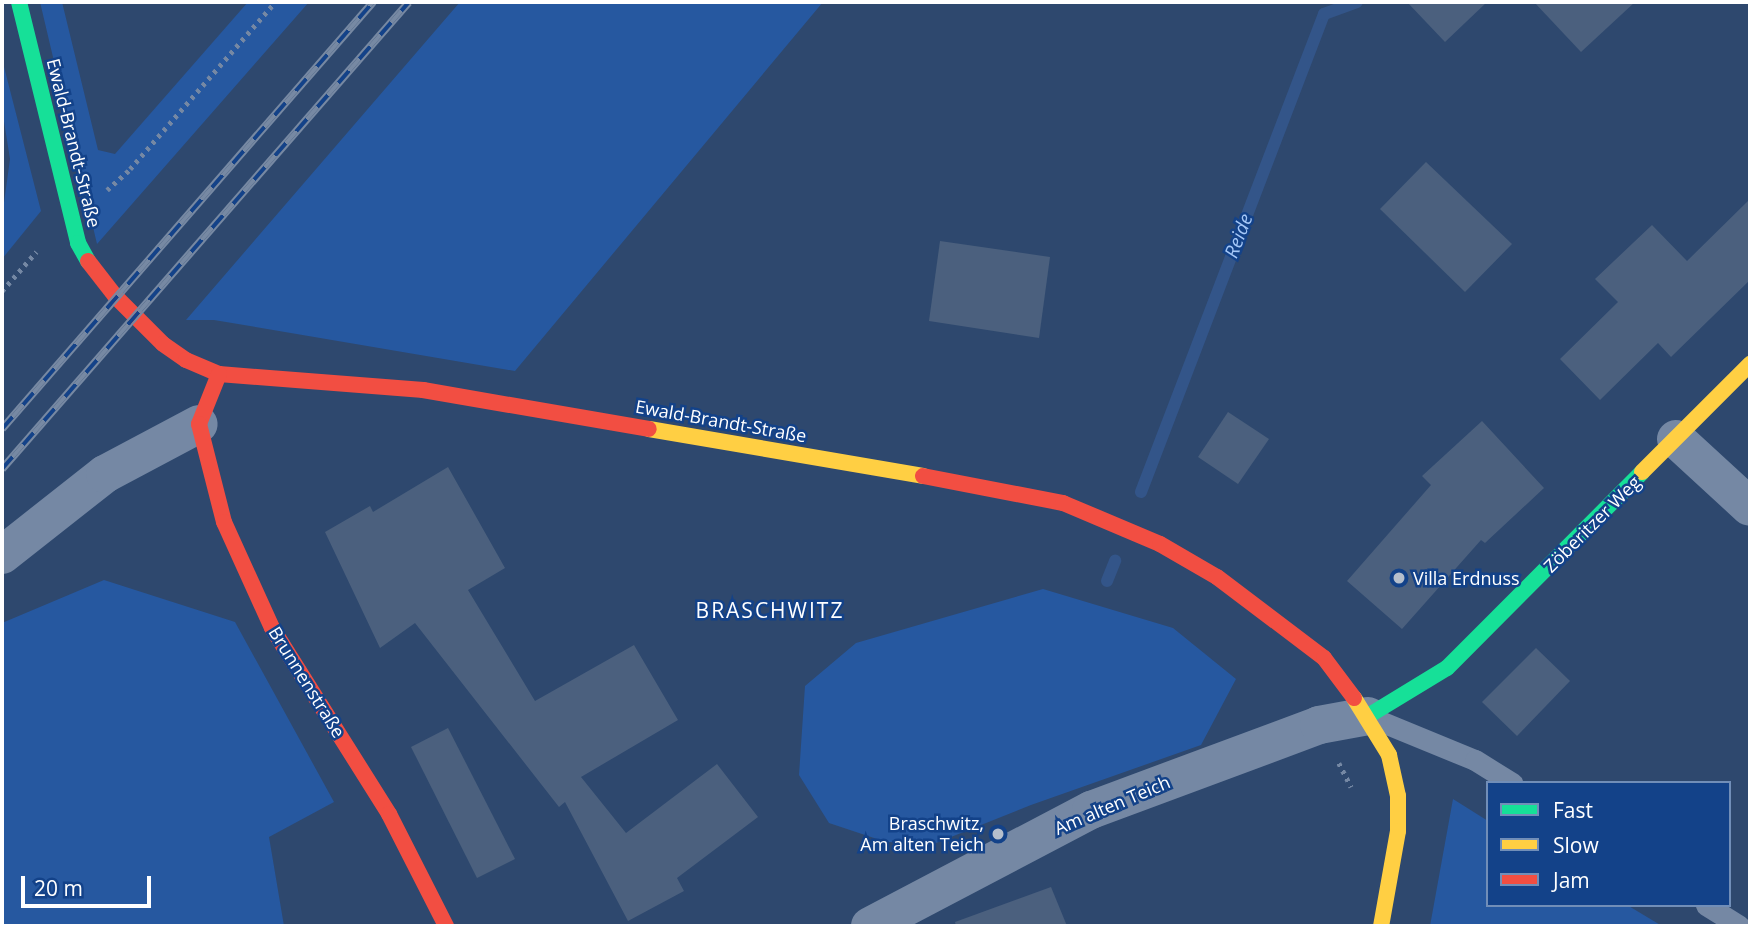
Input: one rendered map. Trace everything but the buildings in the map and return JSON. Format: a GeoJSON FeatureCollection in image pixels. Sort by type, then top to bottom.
{"type":"FeatureCollection","features":[{"type":"Feature","properties":{"kind":"street","name":"Ewald-Brandt-Straße"},"geometry":{"type":"LineString","coordinates":[[19,2],[78,243],[94,270],[116,297],[163,344],[186,360],[219,374],[423,390],[1000,489],[1063,503],[1160,544],[1217,577],[1324,658],[1368,716],[1389,755],[1398,796],[1398,831],[1381,926]]}},
{"type":"Feature","properties":{"kind":"street","name":"Zöberitzer Weg"},"geometry":{"type":"LineString","coordinates":[[1368,716],[1447,668],[1750,365]]}},
{"type":"Feature","properties":{"kind":"street"},"geometry":{"type":"LineString","coordinates":[[2,555],[104,474],[199,424],[219,374]]}},
{"type":"Feature","properties":{"kind":"street","name":"Brunnenstraße"},"geometry":{"type":"LineString","coordinates":[[199,424],[224,522],[272,628],[389,814],[446,926]]}},
{"type":"Feature","properties":{"kind":"street"},"geometry":{"type":"LineString","coordinates":[[1676,439],[1750,507]]}},
{"type":"Feature","properties":{"kind":"street","name":"Am alten Teich"},"geometry":{"type":"LineString","coordinates":[[870,926],[1091,810],[1319,725],[1368,716]]}},
{"type":"Feature","properties":{"kind":"lane"},"geometry":{"type":"LineString","coordinates":[[1368,716],[1475,760],[1509,781]]}},
{"type":"Feature","properties":{"kind":"lane"},"geometry":{"type":"LineString","coordinates":[[1709,907],[1739,926]]}},
{"type":"Feature","properties":{"kind":"path"},"geometry":{"type":"LineString","coordinates":[[71,213],[102,193],[130,169],[275,2]]}},
{"type":"Feature","properties":{"kind":"path"},"geometry":{"type":"LineString","coordinates":[[1319,725],[1357,798]]}},
{"type":"Feature","properties":{"kind":"shaded area"},"geometry":{"type":"Polygon","coordinates":[[[40,2],[62,2],[98,150],[115,154],[248,2],[309,2],[97,244],[40,2]]]}},
{"type":"Feature","properties":{"kind":"shaded area"},"geometry":{"type":"Polygon","coordinates":[[[460,2],[823,2],[515,371],[214,320],[186,320],[460,2]]]}},
{"type":"Feature","properties":{"kind":"shaded area"},"geometry":{"type":"Polygon","coordinates":[[[2,59],[41,211],[2,259],[2,217],[10,159],[2,109],[2,59]]]}},
{"type":"Feature","properties":{"kind":"shaded area"},"geometry":{"type":"Polygon","coordinates":[[[104,580],[235,622],[334,802],[269,837],[284,926],[2,926],[2,623],[104,580]]]}},
{"type":"Feature","properties":{"kind":"shaded area"},"geometry":{"type":"Polygon","coordinates":[[[1043,589],[1173,628],[1236,679],[1201,745],[1031,805],[936,843],[886,842],[829,823],[799,775],[805,686],[856,643],[1043,589]]]}},
{"type":"Feature","properties":{"kind":"shaded area"},"geometry":{"type":"Polygon","coordinates":[[[1453,799],[1486,820],[1486,907],[1630,907],[1662,926],[1430,926],[1453,799]]]}},
{"type":"Feature","properties":{"kind":"waterway","name":"Reide"},"geometry":{"type":"LineString","coordinates":[[1141,492],[1324,14],[1357,2]]}},
{"type":"Feature","properties":{"kind":"waterway","name":"Reide"},"geometry":{"type":"LineString","coordinates":[[1107,581],[1115,561]]}},
{"type":"Feature","properties":{"kind":"railway"},"geometry":{"type":"LineString","coordinates":[[2,429],[373,2]]}},
{"type":"Feature","properties":{"kind":"railway"},"geometry":{"type":"LineString","coordinates":[[2,469],[409,2]]}},
{"type":"Feature","properties":{"kind":"traffic: fast"},"geometry":{"type":"LineString","coordinates":[[19,2],[78,243],[88,261]]}},
{"type":"Feature","properties":{"kind":"traffic: fast"},"geometry":{"type":"LineString","coordinates":[[1368,716],[1447,668],[1642,472]]}},
{"type":"Feature","properties":{"kind":"traffic: slow"},"geometry":{"type":"LineString","coordinates":[[1642,472],[1750,364]]}},
{"type":"Feature","properties":{"kind":"traffic: slow"},"geometry":{"type":"LineString","coordinates":[[649,429],[923,476]]}},
{"type":"Feature","properties":{"kind":"traffic: slow"},"geometry":{"type":"LineString","coordinates":[[1354,698],[1389,755],[1398,796],[1398,831],[1381,926]]}},
{"type":"Feature","properties":{"kind":"traffic: jam"},"geometry":{"type":"LineString","coordinates":[[88,261],[116,297],[163,344],[186,360],[219,374],[423,390],[649,429]]}},
{"type":"Feature","properties":{"kind":"traffic: jam"},"geometry":{"type":"LineString","coordinates":[[219,374],[199,424],[224,522],[272,628],[389,814],[446,926]]}},
{"type":"Feature","properties":{"kind":"traffic: jam"},"geometry":{"type":"LineString","coordinates":[[923,476],[1063,503],[1160,544],[1217,577],[1324,658],[1354,698]]}},
{"type":"Feature","properties":{"kind":"place","name":"Villa Erdnuss"},"geometry":{"type":"Point","coordinates":[1399,578]}},
{"type":"Feature","properties":{"kind":"place","name":"Braschwitz, Am alten Teich"},"geometry":{"type":"Point","coordinates":[998,834]}},
{"type":"Feature","properties":{"kind":"district","name":"BRASCHWITZ"},"geometry":{"type":"Point","coordinates":[770,610]}}]}
